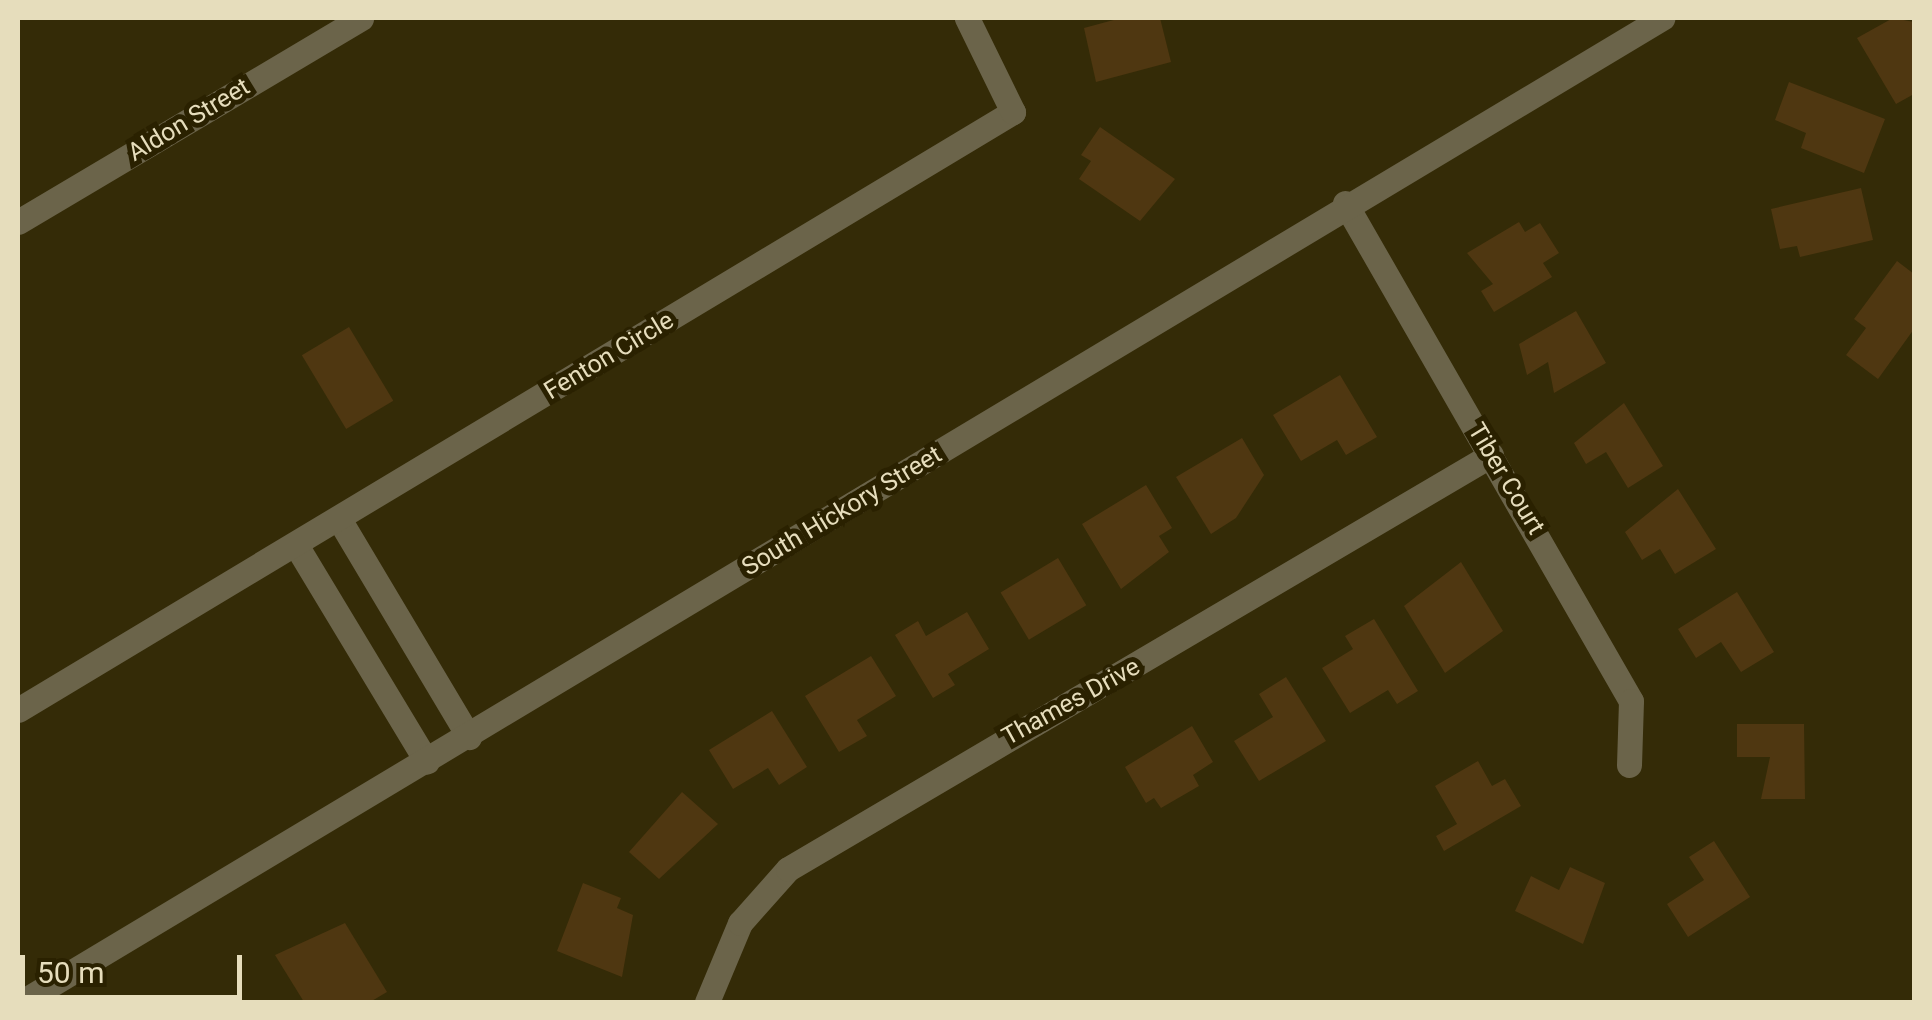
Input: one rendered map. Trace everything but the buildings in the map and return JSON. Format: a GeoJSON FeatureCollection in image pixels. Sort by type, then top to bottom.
{"type":"FeatureCollection","features":[{"type":"Feature","properties":{"kind":"street","name":"Aldon Street"},"geometry":{"type":"LineString","coordinates":[[18,222],[360,18]]}},
{"type":"Feature","properties":{"kind":"street","name":"Fenton Circle"},"geometry":{"type":"LineString","coordinates":[[18,710],[1014,112],[967,18]]}},
{"type":"Feature","properties":{"kind":"street","name":"South Hickory Street"},"geometry":{"type":"LineString","coordinates":[[22,1002],[427,762],[1345,204],[1662,18]]}},
{"type":"Feature","properties":{"kind":"street","name":"Tiber Court"},"geometry":{"type":"LineString","coordinates":[[1345,204],[1631,701],[1629,765]]}},
{"type":"Feature","properties":{"kind":"street","name":"Thames Drive"},"geometry":{"type":"LineString","coordinates":[[707,1002],[740,923],[788,869],[1492,455]]}},
{"type":"Feature","properties":{"kind":"street"},"geometry":{"type":"LineString","coordinates":[[339,519],[469,736]]}},
{"type":"Feature","properties":{"kind":"street"},"geometry":{"type":"LineString","coordinates":[[296,545],[427,762]]}}]}
